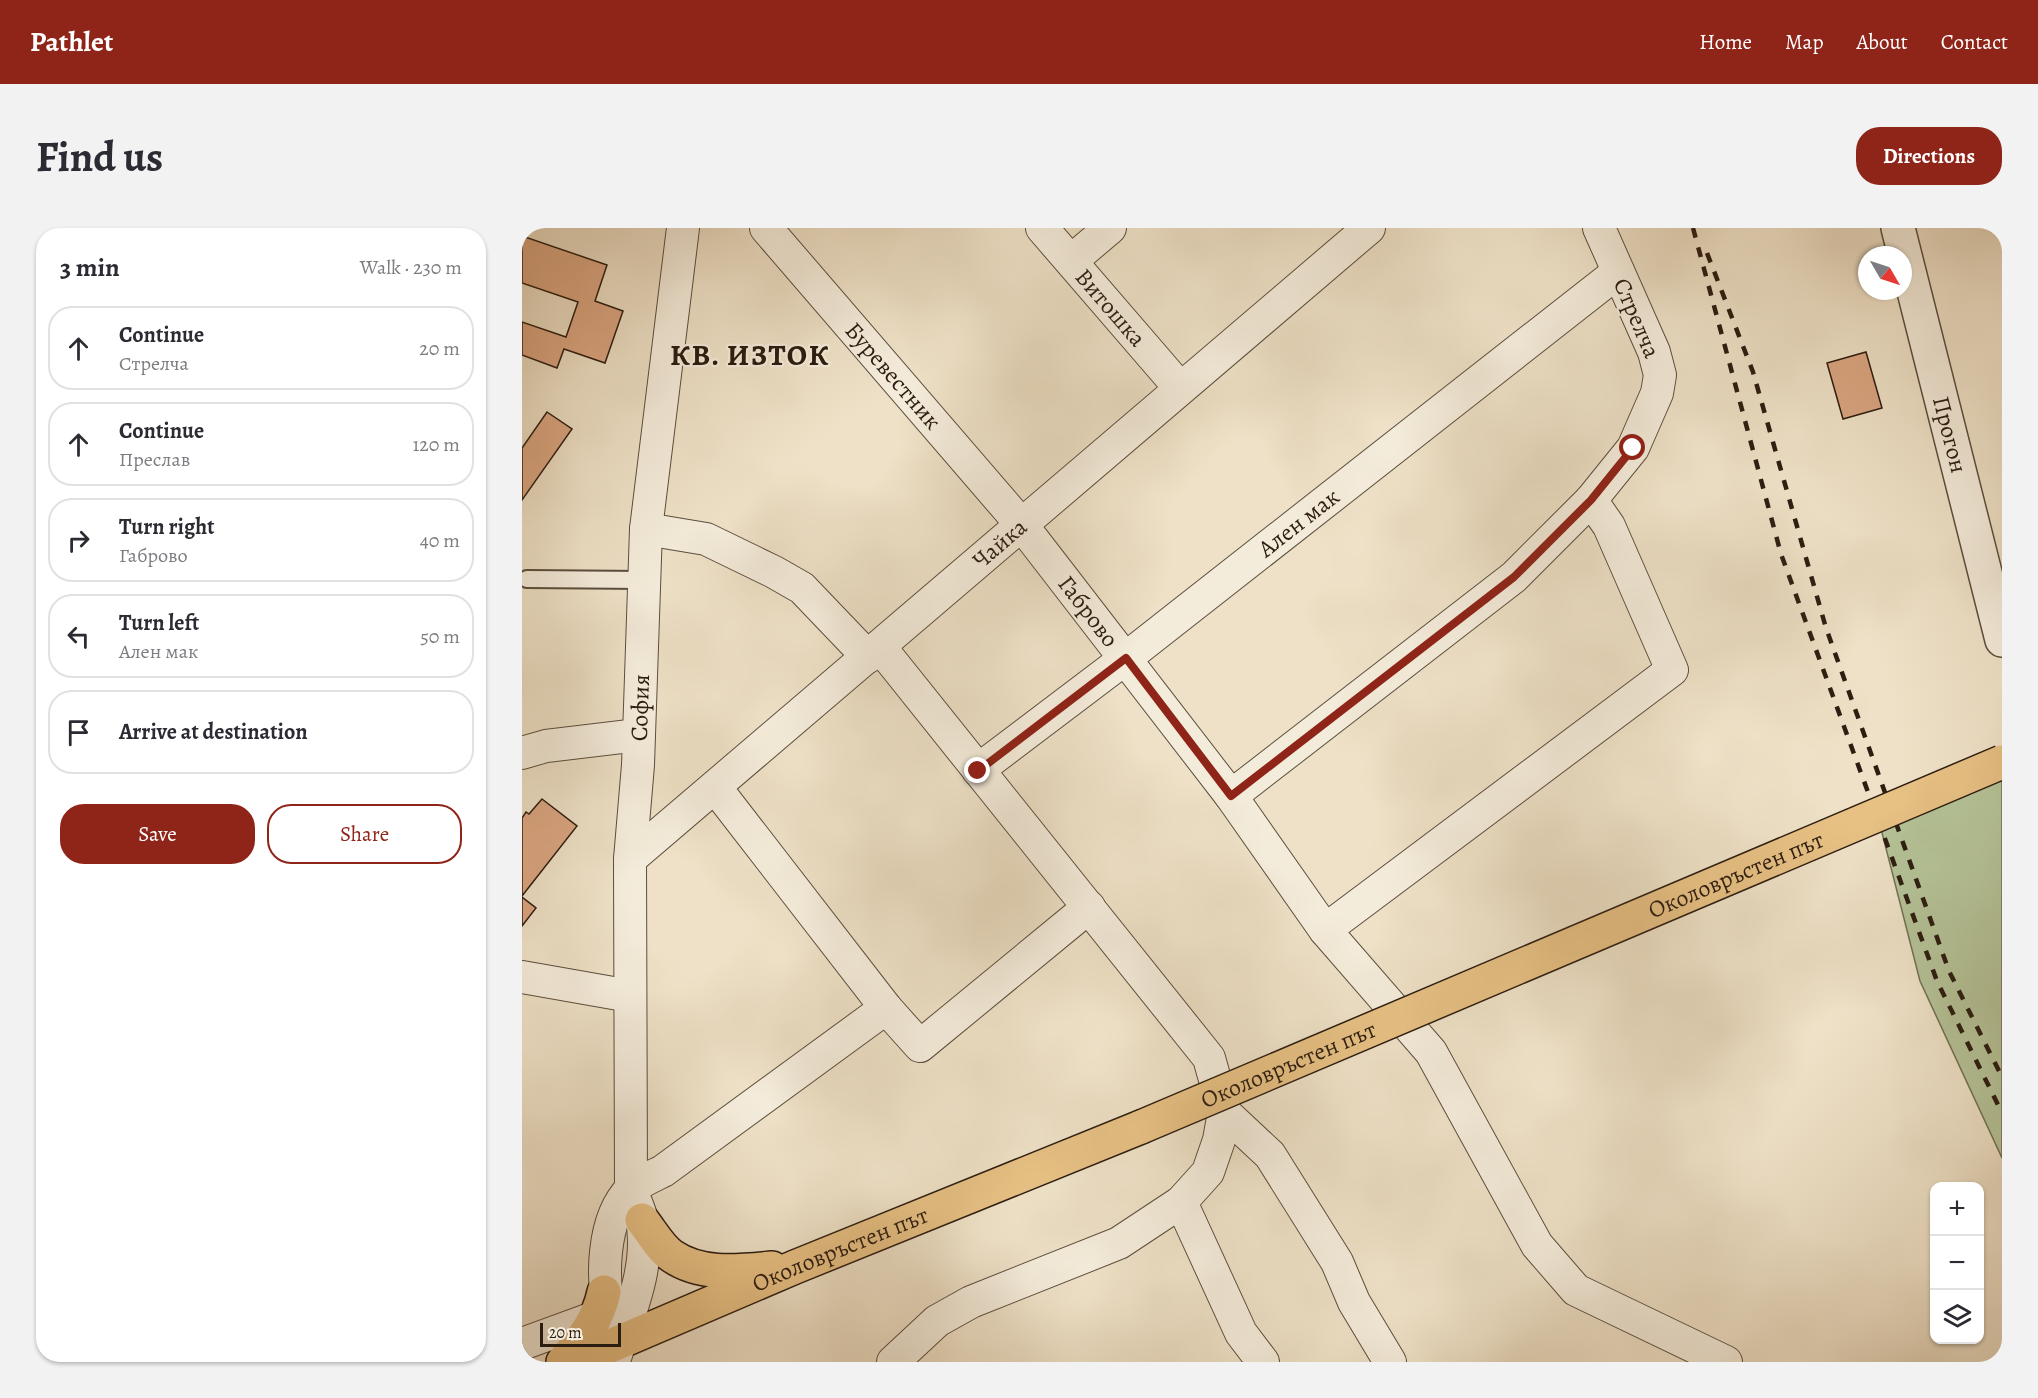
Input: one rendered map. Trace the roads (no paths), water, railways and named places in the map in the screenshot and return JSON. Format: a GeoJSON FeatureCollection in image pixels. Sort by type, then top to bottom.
{"type":"FeatureCollection","features":[{"type":"Feature","properties":{"kind":"main road","name":"Околовръстен път"},"geometry":{"type":"LineString","coordinates":[[573,1362],[618,1351],[795,1267],[1140,1127],[2002,762]]}},
{"type":"Feature","properties":{"kind":"main road"},"geometry":{"type":"LineString","coordinates":[[642,1220],[670,1255],[687,1265],[713,1271],[795,1267]]}},
{"type":"Feature","properties":{"kind":"main road"},"geometry":{"type":"LineString","coordinates":[[562,1362],[591,1328],[600,1305]]}},
{"type":"Feature","properties":{"kind":"street","name":"София"},"geometry":{"type":"LineString","coordinates":[[631,1190],[630,859],[638,765],[646,529],[683,228]]}},
{"type":"Feature","properties":{"kind":"street","name":"Буревестник"},"geometry":{"type":"LineString","coordinates":[[766,228],[1022,524]]}},
{"type":"Feature","properties":{"kind":"street","name":"Витошка"},"geometry":{"type":"LineString","coordinates":[[1042,228],[1180,388]]}},
{"type":"Feature","properties":{"kind":"street"},"geometry":{"type":"LineString","coordinates":[[1071,261],[1110,228]]}},
{"type":"Feature","properties":{"kind":"street","name":"Чайка"},"geometry":{"type":"LineString","coordinates":[[630,859],[1369,228]]}},
{"type":"Feature","properties":{"kind":"street","name":"Стрелча"},"geometry":{"type":"LineString","coordinates":[[1231,796],[1514,577],[1591,500],[1633,448],[1651,409],[1660,375],[1654,352],[1599,228]]}},
{"type":"Feature","properties":{"kind":"street","name":"Прогон"},"geometry":{"type":"LineString","coordinates":[[1898,228],[2002,640]]}},
{"type":"Feature","properties":{"kind":"street","name":"Ален мак"},"geometry":{"type":"LineString","coordinates":[[978,771],[1126,658],[1618,272]]}},
{"type":"Feature","properties":{"kind":"street"},"geometry":{"type":"LineString","coordinates":[[1325,930],[1672,670],[1609,526],[1591,500]]}},
{"type":"Feature","properties":{"kind":"street","name":"Габрово"},"geometry":{"type":"LineString","coordinates":[[1022,524],[1231,796],[1325,930],[1431,1052],[1537,1245],[1576,1290],[1726,1362]]}},
{"type":"Feature","properties":{"kind":"street"},"geometry":{"type":"LineString","coordinates":[[646,529],[706,539],[774,572],[802,588],[874,652],[978,771],[1209,1058],[1224,1112],[1219,1140],[1208,1172],[1181,1202],[1119,1243],[971,1302],[937,1322],[893,1362]]}},
{"type":"Feature","properties":{"kind":"street"},"geometry":{"type":"LineString","coordinates":[[522,754],[546,746],[638,735]]}},
{"type":"Feature","properties":{"kind":"street"},"geometry":{"type":"LineString","coordinates":[[715,787],[886,1008],[920,1046],[1089,907]]}},
{"type":"Feature","properties":{"kind":"street"},"geometry":{"type":"LineString","coordinates":[[522,977],[630,996]]}},
{"type":"Feature","properties":{"kind":"street"},"geometry":{"type":"LineString","coordinates":[[618,1351],[600,1305],[610,1225],[631,1190],[663,1171],[886,1008]]}},
{"type":"Feature","properties":{"kind":"street"},"geometry":{"type":"LineString","coordinates":[[1224,1112],[1270,1155],[1337,1262],[1354,1302],[1390,1362]]}},
{"type":"Feature","properties":{"kind":"street"},"geometry":{"type":"LineString","coordinates":[[618,1351],[639,1288],[643,1250],[642,1220],[631,1190]]}},
{"type":"Feature","properties":{"kind":"street"},"geometry":{"type":"LineString","coordinates":[[1181,1202],[1241,1334],[1263,1362]]}},
{"type":"Feature","properties":{"kind":"street"},"geometry":{"type":"LineString","coordinates":[[522,1344],[600,1305]]}},
{"type":"Feature","properties":{"kind":"lane"},"geometry":{"type":"LineString","coordinates":[[527,579],[644,580]]}},
{"type":"Feature","properties":{"kind":"railway"},"geometry":{"type":"LineString","coordinates":[[1693,228],[1781,554],[1937,981],[2002,1113]]}},
{"type":"Feature","properties":{"kind":"railway"},"geometry":{"type":"LineString","coordinates":[[1707,253],[1753,372],[1826,628],[1949,971],[2002,1077]]}},
{"type":"Feature","properties":{"kind":"district","name":"КВ. ИЗТОК"},"geometry":{"type":"Point","coordinates":[750,355]}}]}
